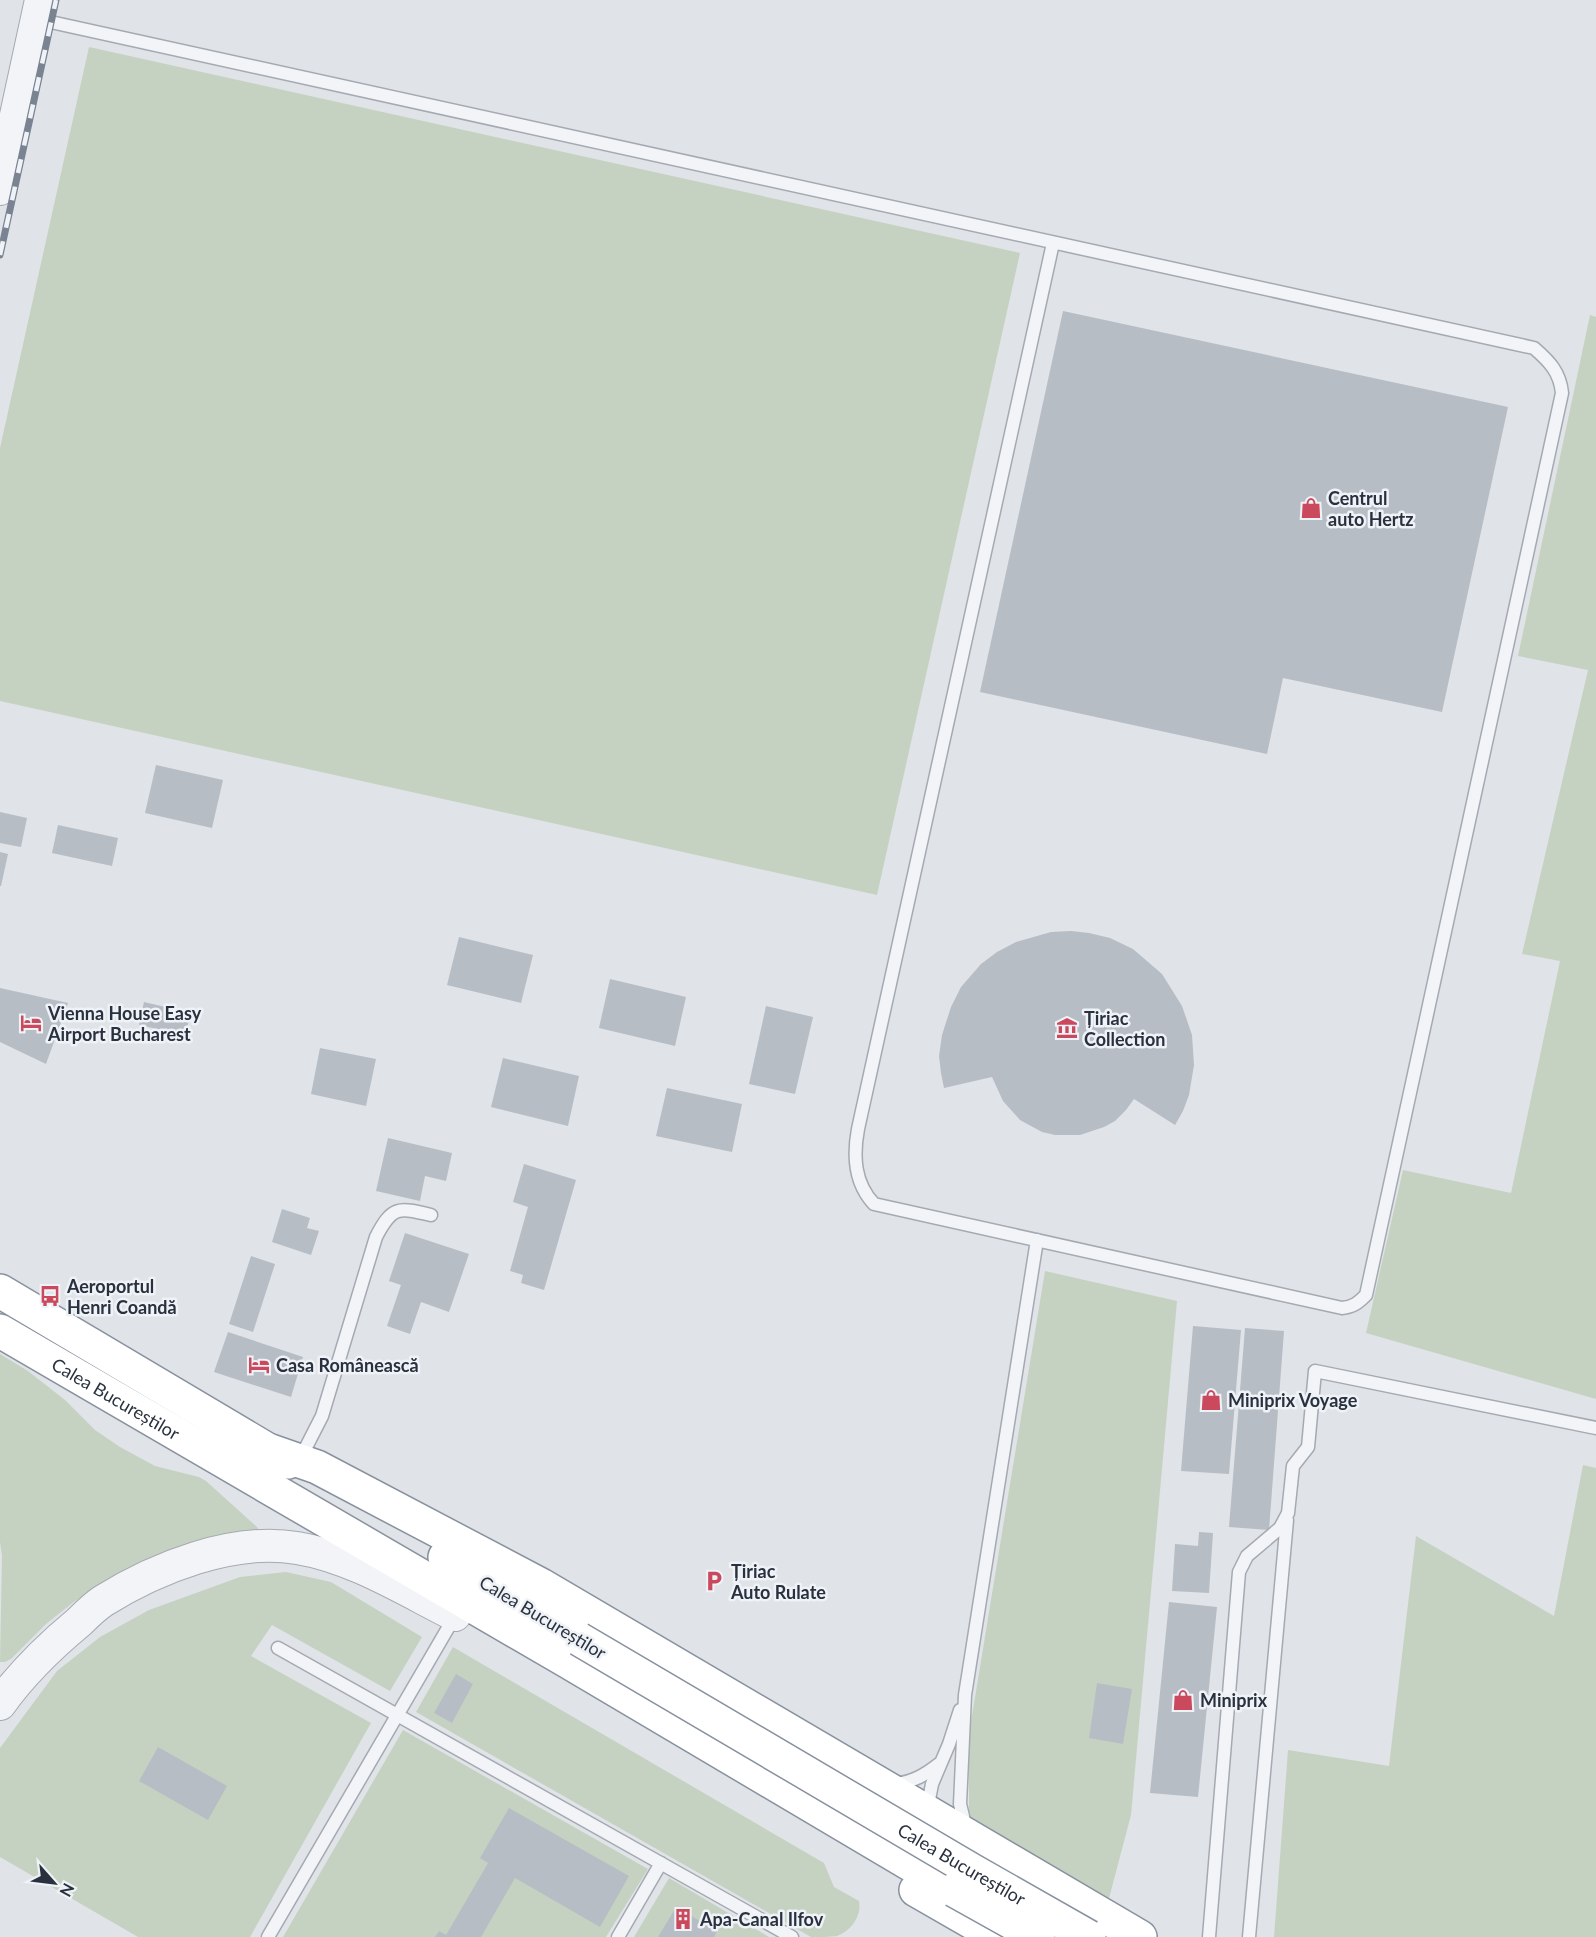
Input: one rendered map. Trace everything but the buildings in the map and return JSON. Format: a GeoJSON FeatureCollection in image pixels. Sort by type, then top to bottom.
{"type":"FeatureCollection","features":[{"type":"Feature","properties":{"kind":"highway","name":"Calea Bucureștilor"},"geometry":{"type":"LineString","coordinates":[[0,1291],[954,1890],[1044,1934]]}},
{"type":"Feature","properties":{"kind":"highway","name":"Calea Bucureștilor"},"geometry":{"type":"LineString","coordinates":[[0,1331],[275,1464]]}},
{"type":"Feature","properties":{"kind":"highway"},"geometry":{"type":"LineString","coordinates":[[998,1937],[831,1840],[291,1514],[275,1464],[317,1467],[541,1585],[1140,1937]]}},
{"type":"Feature","properties":{"kind":"highway","name":"Calea Bucureștilor"},"geometry":{"type":"LineString","coordinates":[[573,1650],[1089,1937]]}},
{"type":"Feature","properties":{"kind":"highway"},"geometry":{"type":"LineString","coordinates":[[967,1920],[981,1920],[995,1915],[1005,1905],[1012,1889],[1012,1871],[1003,1856]]}},
{"type":"Feature","properties":{"kind":"street"},"geometry":{"type":"LineString","coordinates":[[0,189],[39,9]]}},
{"type":"Feature","properties":{"kind":"street"},"geometry":{"type":"LineString","coordinates":[[0,1685],[101,1602],[156,1572],[211,1554],[262,1545],[297,1548],[359,1568],[455,1615]]}},
{"type":"Feature","properties":{"kind":"street"},"geometry":{"type":"LineString","coordinates":[[0,1704],[52,1644]]}},
{"type":"Feature","properties":{"kind":"lane"},"geometry":{"type":"LineString","coordinates":[[39,9],[1053,243],[1534,348],[1550,362],[1561,381],[1562,393],[1366,1295],[1351,1307],[1342,1308],[874,1204],[865,1195],[857,1174],[854,1148],[1053,243]]}},
{"type":"Feature","properties":{"kind":"lane"},"geometry":{"type":"LineString","coordinates":[[275,1464],[322,1416],[376,1237],[384,1222],[394,1211],[407,1209],[431,1215]]}},
{"type":"Feature","properties":{"kind":"lane"},"geometry":{"type":"LineString","coordinates":[[970,1836],[960,1804],[965,1695],[1037,1240]]}},
{"type":"Feature","properties":{"kind":"lane"},"geometry":{"type":"LineString","coordinates":[[1250,1937],[1293,1466],[1308,1447],[1316,1371],[1596,1428]]}},
{"type":"Feature","properties":{"kind":"lane"},"geometry":{"type":"LineString","coordinates":[[1209,1937],[1239,1572],[1252,1549],[1280,1528],[1288,1513]]}},
{"type":"Feature","properties":{"kind":"lane"},"geometry":{"type":"LineString","coordinates":[[268,1937],[455,1615]]}},
{"type":"Feature","properties":{"kind":"lane"},"geometry":{"type":"LineString","coordinates":[[278,1648],[792,1937]]}},
{"type":"Feature","properties":{"kind":"lane"},"geometry":{"type":"LineString","coordinates":[[965,1695],[950,1744],[932,1784],[927,1810],[928,1830],[934,1851],[951,1873],[1005,1905],[1044,1934]]}},
{"type":"Feature","properties":{"kind":"lane"},"geometry":{"type":"LineString","coordinates":[[884,1785],[909,1783],[940,1764]]}},
{"type":"Feature","properties":{"kind":"lane"},"geometry":{"type":"LineString","coordinates":[[618,1937],[661,1863]]}},
{"type":"Feature","properties":{"kind":"green space"},"geometry":{"type":"Polygon","coordinates":[[[89,47],[1020,253],[877,895],[0,701],[0,448],[89,47]]]}},
{"type":"Feature","properties":{"kind":"green space"},"geometry":{"type":"Polygon","coordinates":[[[1590,315],[1596,317],[1596,1399],[1366,1333],[1403,1170],[1511,1193],[1560,961],[1522,954],[1588,670],[1518,656],[1590,315]]]}},
{"type":"Feature","properties":{"kind":"green space"},"geometry":{"type":"Polygon","coordinates":[[[1045,1271],[1177,1301],[1131,1815],[1108,1902],[980,1833],[969,1814],[969,1734],[1045,1271]]]}},
{"type":"Feature","properties":{"kind":"green space"},"geometry":{"type":"Polygon","coordinates":[[[0,1354],[28,1371],[65,1400],[95,1430],[120,1447],[155,1466],[199,1477],[206,1481],[261,1533],[111,1579],[75,1601],[46,1624],[11,1659],[0,1662],[2,1556],[0,1542],[0,1354]]]}},
{"type":"Feature","properties":{"kind":"green space"},"geometry":{"type":"Polygon","coordinates":[[[1583,1465],[1596,1468],[1596,1937],[1274,1937],[1288,1750],[1389,1766],[1416,1536],[1554,1616],[1583,1465]]]}},
{"type":"Feature","properties":{"kind":"green space"},"geometry":{"type":"Polygon","coordinates":[[[286,1572],[331,1582],[422,1637],[390,1691],[272,1625],[251,1656],[371,1723],[250,1937],[138,1937],[0,1857],[0,1748],[57,1671],[100,1637],[149,1610],[240,1577],[286,1572]]]}},
{"type":"Feature","properties":{"kind":"green space"},"geometry":{"type":"Polygon","coordinates":[[[453,1647],[824,1863],[834,1887],[859,1901],[859,1912],[854,1922],[847,1931],[837,1936],[811,1937],[416,1712],[453,1647]]]}},
{"type":"Feature","properties":{"kind":"green space"},"geometry":{"type":"Polygon","coordinates":[[[403,1730],[648,1869],[606,1937],[283,1937],[403,1730]]]}},
{"type":"Feature","properties":{"kind":"green space"},"geometry":{"type":"Polygon","coordinates":[[[669,1878],[769,1937],[634,1937],[669,1878]]]}},
{"type":"Feature","properties":{"kind":"railway"},"geometry":{"type":"LineString","coordinates":[[0,255],[56,0]]}},
{"type":"Feature","properties":{"kind":"place","name":"Centrul auto Hertz"},"geometry":{"type":"Point","coordinates":[1311,508]}},
{"type":"Feature","properties":{"kind":"place","name":"Vienna House Easy Airport Bucharest"},"geometry":{"type":"Point","coordinates":[31,1023]}},
{"type":"Feature","properties":{"kind":"place","name":"Țiriac Collection"},"geometry":{"type":"Point","coordinates":[1067,1028]}},
{"type":"Feature","properties":{"kind":"place","name":"Aeroportul Henri Coandă"},"geometry":{"type":"Point","coordinates":[50,1296]}},
{"type":"Feature","properties":{"kind":"place","name":"Casa Românească"},"geometry":{"type":"Point","coordinates":[259,1365]}},
{"type":"Feature","properties":{"kind":"place","name":"Miniprix Voyage"},"geometry":{"type":"Point","coordinates":[1211,1400]}},
{"type":"Feature","properties":{"kind":"place","name":"Țiriac Auto Rulate"},"geometry":{"type":"Point","coordinates":[714,1581]}},
{"type":"Feature","properties":{"kind":"place","name":"Miniprix"},"geometry":{"type":"Point","coordinates":[1183,1700]}},
{"type":"Feature","properties":{"kind":"place","name":"Apa-Canal Ilfov"},"geometry":{"type":"Point","coordinates":[683,1919]}}]}
